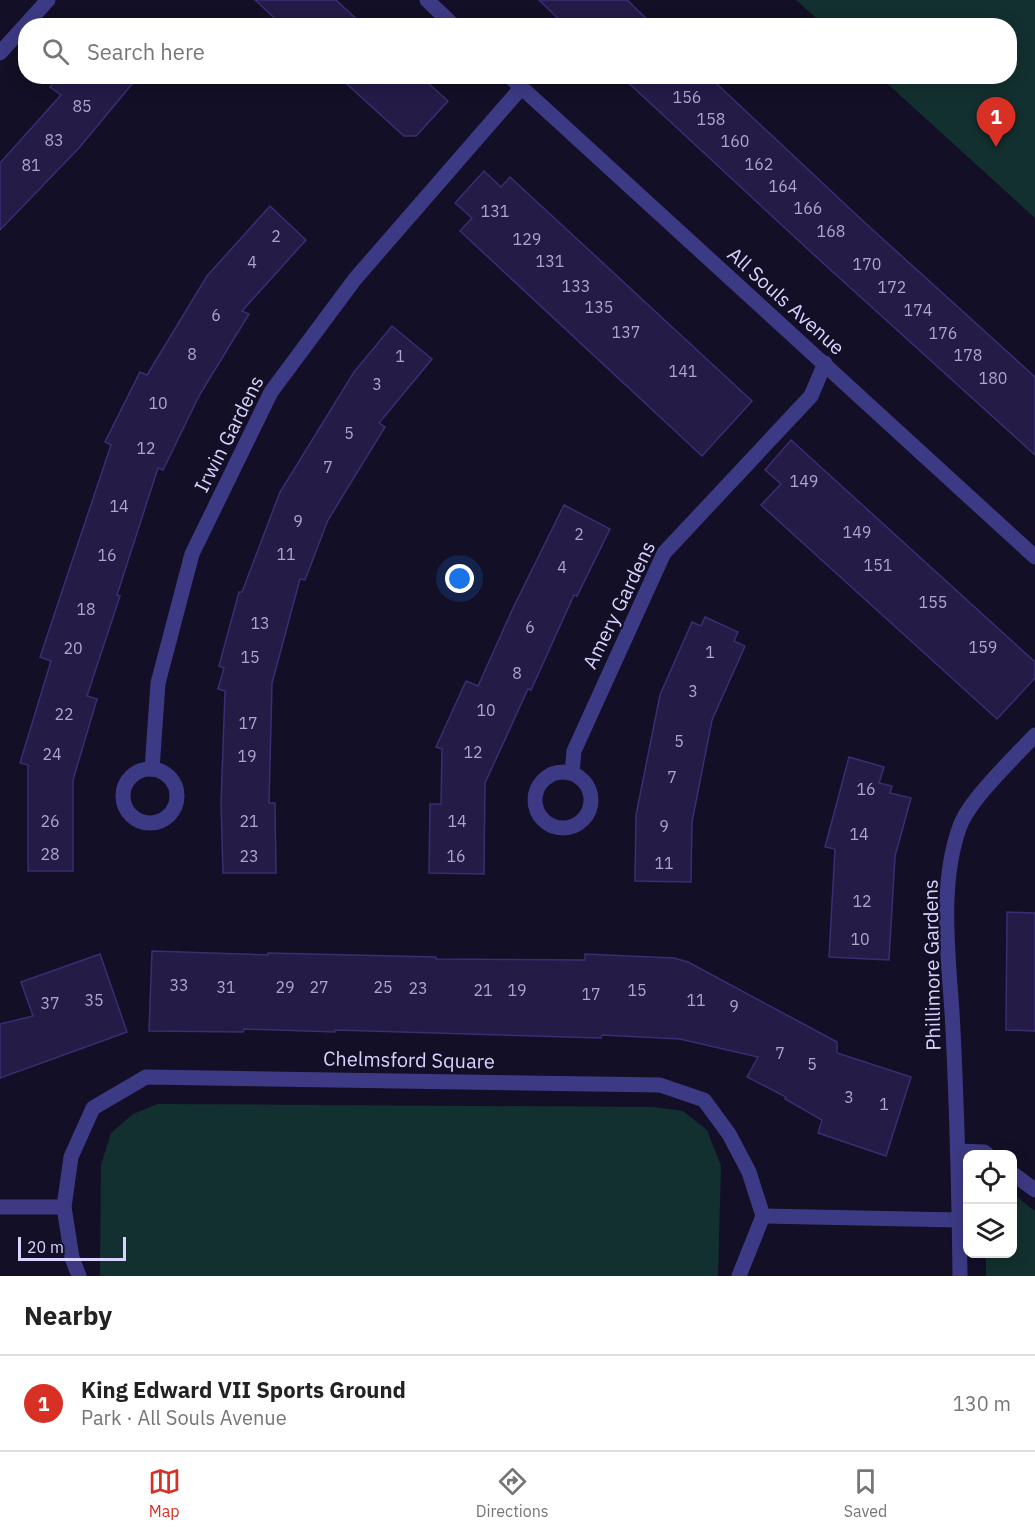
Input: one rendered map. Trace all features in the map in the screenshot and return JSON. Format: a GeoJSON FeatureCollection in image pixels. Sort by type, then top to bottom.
{"type":"FeatureCollection","features":[{"type":"Feature","properties":{"kind":"street"},"geometry":{"type":"LineString","coordinates":[[32,18],[48,0]]}},
{"type":"Feature","properties":{"kind":"street"},"geometry":{"type":"LineString","coordinates":[[427,0],[446,18]]}},
{"type":"Feature","properties":{"kind":"street"},"geometry":{"type":"LineString","coordinates":[[0,53],[18,33]]}},
{"type":"Feature","properties":{"kind":"street","name":"All Souls Avenue"},"geometry":{"type":"LineString","coordinates":[[517,84],[1035,557]]}},
{"type":"Feature","properties":{"kind":"street","name":"Irwin Gardens"},"geometry":{"type":"LineString","coordinates":[[152,769],[158,683],[192,554],[271,392],[355,279],[521,88]]}},
{"type":"Feature","properties":{"kind":"street","name":"Amery Gardens"},"geometry":{"type":"LineString","coordinates":[[572,773],[574,751],[664,553],[811,396],[825,363]]}},
{"type":"Feature","properties":{"kind":"street","name":"Phillimore Gardens"},"geometry":{"type":"LineString","coordinates":[[960,1276],[958,1151],[948,913],[953,849],[961,824],[976,800],[1035,735]]}},
{"type":"Feature","properties":{"kind":"street","name":"Chelmsford Square"},"geometry":{"type":"LineString","coordinates":[[79,1276],[72,1257],[64,1207],[71,1157],[93,1108],[146,1077],[660,1085],[704,1100],[729,1134],[749,1172],[763,1216]]}},
{"type":"Feature","properties":{"kind":"street"},"geometry":{"type":"LineString","coordinates":[[958,1151],[963,1151]]}},
{"type":"Feature","properties":{"kind":"street"},"geometry":{"type":"LineString","coordinates":[[1017,1177],[1035,1190]]}},
{"type":"Feature","properties":{"kind":"street"},"geometry":{"type":"LineString","coordinates":[[0,1206],[64,1207]]}},
{"type":"Feature","properties":{"kind":"street"},"geometry":{"type":"LineString","coordinates":[[739,1276],[763,1216],[960,1220]]}},
{"type":"Feature","properties":{"kind":"green space"},"geometry":{"type":"Polygon","coordinates":[[[796,0],[1035,0],[1035,218],[888,84],[1017,84],[1017,18],[816,18],[796,0]]]}},
{"type":"Feature","properties":{"kind":"green space"},"geometry":{"type":"Polygon","coordinates":[[[158,1104],[654,1107],[683,1111],[707,1130],[721,1166],[718,1276],[100,1276],[101,1165],[111,1133],[133,1114],[158,1104]]]}},
{"type":"Feature","properties":{"kind":"green space"},"geometry":{"type":"Polygon","coordinates":[[[1017,1197],[1035,1211],[1035,1276],[986,1276],[986,1258],[1017,1258],[1017,1197]]]}},
{"type":"Feature","properties":{"kind":"building"},"geometry":{"type":"Polygon","coordinates":[[[255,0],[336,0],[355,18],[274,18],[255,0]]]}},
{"type":"Feature","properties":{"kind":"building"},"geometry":{"type":"Polygon","coordinates":[[[539,0],[627,0],[646,18],[558,18],[539,0]]]}},
{"type":"Feature","properties":{"kind":"building"},"geometry":{"type":"Polygon","coordinates":[[[52,84],[132,84],[79,148],[0,230],[0,163],[61,95],[50,87],[52,84]]]}},
{"type":"Feature","properties":{"kind":"building"},"geometry":{"type":"Polygon","coordinates":[[[347,84],[429,84],[448,101],[416,136],[404,136],[347,84]]]}},
{"type":"Feature","properties":{"kind":"building"},"geometry":{"type":"Polygon","coordinates":[[[630,84],[717,84],[719,86],[1035,377],[1035,455],[630,84]]]}},
{"type":"Feature","properties":{"kind":"building"},"geometry":{"type":"Polygon","coordinates":[[[484,171],[501,187],[510,177],[752,401],[702,456],[460,231],[472,218],[455,203],[484,171]]]}},
{"type":"Feature","properties":{"kind":"building"},"geometry":{"type":"Polygon","coordinates":[[[270,206],[306,240],[242,311],[249,314],[200,394],[163,470],[158,468],[87,696],[97,699],[73,780],[73,871],[28,871],[28,765],[20,763],[51,661],[40,657],[111,445],[105,442],[140,372],[147,375],[207,276],[270,206]]]}},
{"type":"Feature","properties":{"kind":"building"},"geometry":{"type":"Polygon","coordinates":[[[392,326],[432,359],[379,423],[385,427],[328,520],[305,580],[300,579],[272,683],[269,803],[275,803],[276,873],[223,873],[221,804],[225,691],[218,689],[224,668],[219,666],[239,592],[242,592],[280,492],[354,372],[392,326]]]}},
{"type":"Feature","properties":{"kind":"building"},"geometry":{"type":"Polygon","coordinates":[[[791,440],[1035,662],[1035,678],[997,719],[761,505],[781,484],[765,470],[791,440]]]}},
{"type":"Feature","properties":{"kind":"building"},"geometry":{"type":"Polygon","coordinates":[[[564,505],[610,529],[577,596],[574,595],[485,783],[484,874],[429,873],[430,804],[441,804],[442,749],[436,747],[466,681],[478,686],[514,606],[564,505]]]}},
{"type":"Feature","properties":{"kind":"building"},"geometry":{"type":"Polygon","coordinates":[[[705,617],[738,632],[734,641],[745,646],[712,720],[692,822],[691,882],[635,881],[636,815],[660,695],[692,622],[701,626],[705,617]]]}},
{"type":"Feature","properties":{"kind":"building"},"geometry":{"type":"Polygon","coordinates":[[[849,757],[884,767],[879,783],[892,786],[890,793],[911,798],[895,856],[889,960],[829,957],[835,849],[825,847],[849,757]]]}},
{"type":"Feature","properties":{"kind":"building"},"geometry":{"type":"Polygon","coordinates":[[[1007,912],[1035,913],[1035,1031],[1006,1030],[1007,912]]]}},
{"type":"Feature","properties":{"kind":"building"},"geometry":{"type":"Polygon","coordinates":[[[152,951],[436,957],[436,959],[585,960],[585,954],[674,958],[688,962],[837,1042],[837,1053],[911,1077],[886,1156],[818,1133],[822,1120],[785,1099],[786,1097],[747,1077],[758,1057],[680,1039],[602,1035],[601,1038],[335,1030],[335,1032],[244,1029],[243,1032],[149,1031],[152,951]]]}},
{"type":"Feature","properties":{"kind":"building"},"geometry":{"type":"Polygon","coordinates":[[[100,954],[127,1032],[0,1078],[0,1024],[33,1016],[21,982],[100,954]]]}},
{"type":"Feature","properties":{"kind":"place","name":"King Edward VII Sports Ground"},"geometry":{"type":"Point","coordinates":[996,147]}}]}
